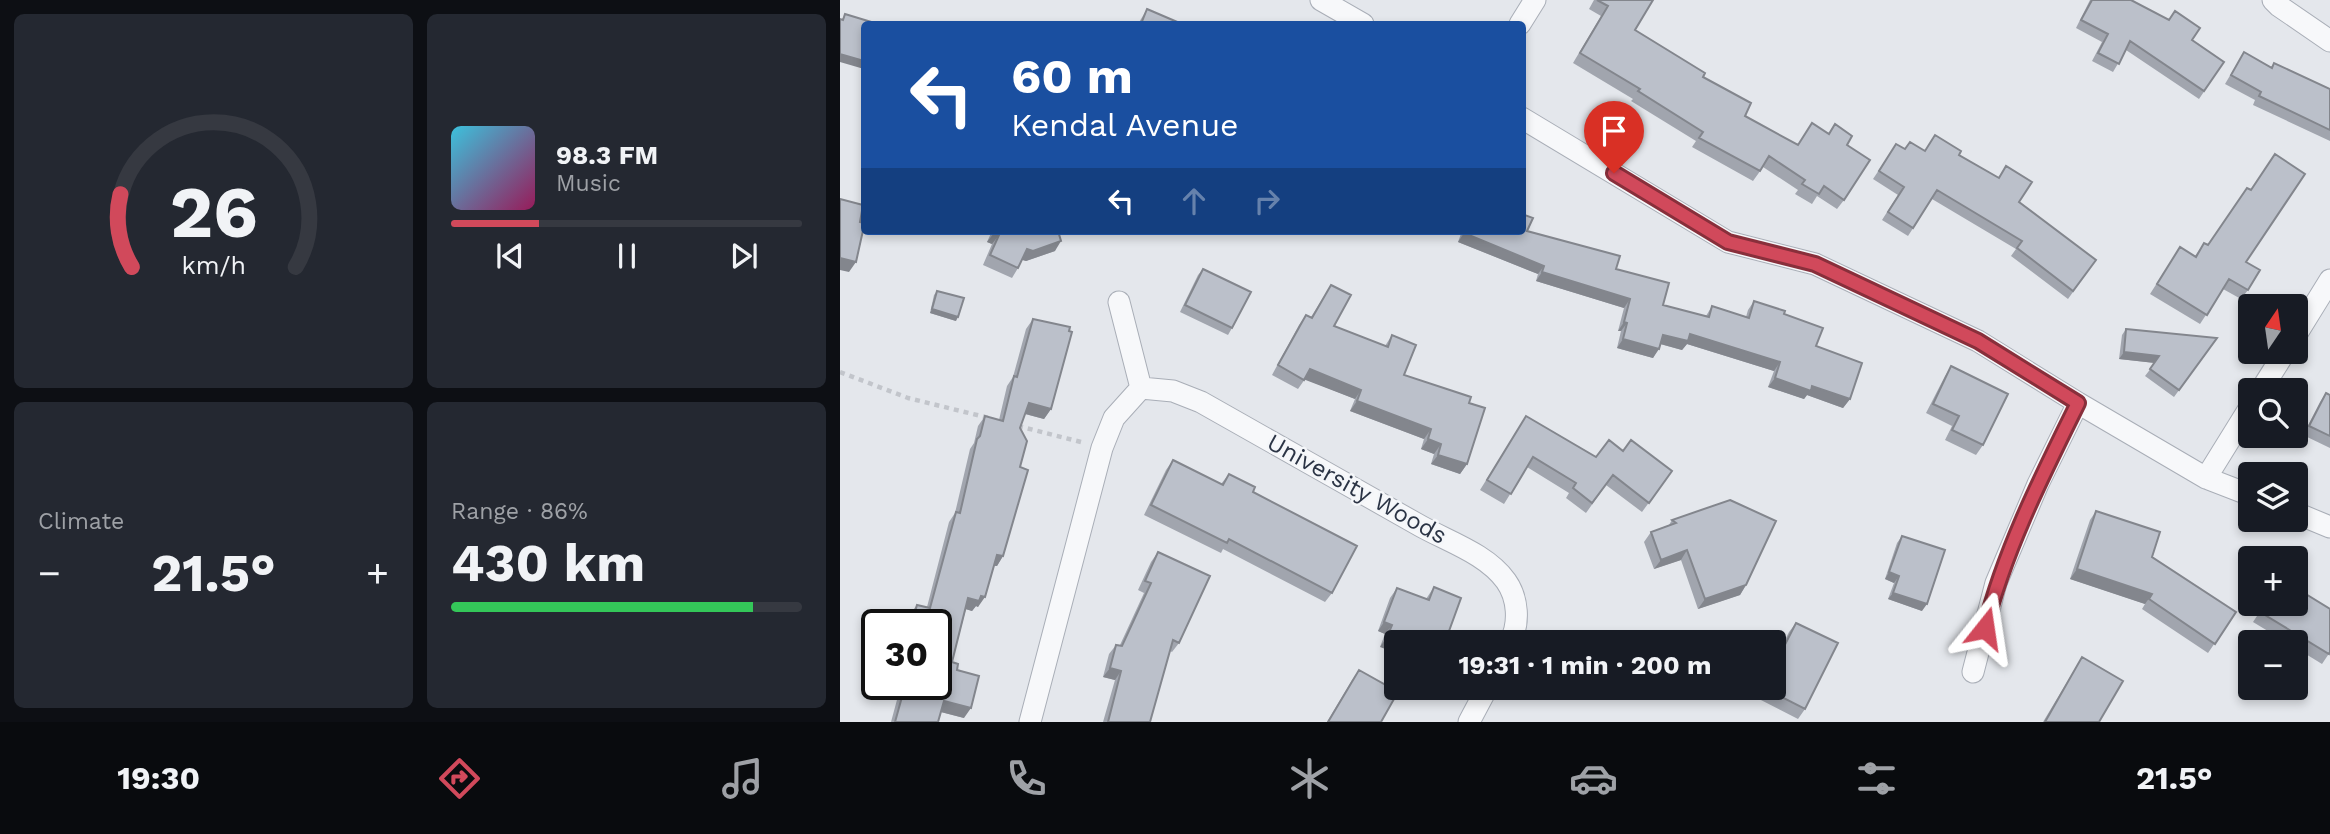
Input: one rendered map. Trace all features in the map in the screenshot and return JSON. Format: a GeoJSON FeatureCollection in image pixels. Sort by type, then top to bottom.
{"type":"FeatureCollection","features":[{"type":"Feature","properties":{"kind":"street"},"geometry":{"type":"LineString","coordinates":[[1321,0],[1358,21]]}},
{"type":"Feature","properties":{"kind":"street"},"geometry":{"type":"LineString","coordinates":[[1522,21],[1535,0]]}},
{"type":"Feature","properties":{"kind":"street"},"geometry":{"type":"LineString","coordinates":[[2273,0],[2330,41]]}},
{"type":"Feature","properties":{"kind":"street"},"geometry":{"type":"LineString","coordinates":[[1526,120],[1728,242],[1815,264],[1978,341],[2206,478],[2238,490]]}},
{"type":"Feature","properties":{"kind":"street"},"geometry":{"type":"LineString","coordinates":[[2308,316],[2330,280]]}},
{"type":"Feature","properties":{"kind":"street"},"geometry":{"type":"LineString","coordinates":[[1030,722],[1102,447],[1114,418],[1141,388],[1119,302]]}},
{"type":"Feature","properties":{"kind":"street","name":"University Woods"},"geometry":{"type":"LineString","coordinates":[[1141,388],[1173,391],[1201,402],[1438,536],[1482,558],[1505,579],[1516,598],[1514,630]]}},
{"type":"Feature","properties":{"kind":"street"},"geometry":{"type":"LineString","coordinates":[[1973,672],[1996,583],[2038,484],[2078,403]]}},
{"type":"Feature","properties":{"kind":"street"},"geometry":{"type":"LineString","coordinates":[[2206,478],[2238,426]]}},
{"type":"Feature","properties":{"kind":"street"},"geometry":{"type":"LineString","coordinates":[[2308,518],[2330,527]]}},
{"type":"Feature","properties":{"kind":"street"},"geometry":{"type":"LineString","coordinates":[[1469,722],[1481,700]]}},
{"type":"Feature","properties":{"kind":"path"},"geometry":{"type":"LineString","coordinates":[[840,372],[908,398],[999,421]]}},
{"type":"Feature","properties":{"kind":"path"},"geometry":{"type":"LineString","coordinates":[[1012,424],[1102,447]]}},
{"type":"Feature","properties":{"kind":"building"},"geometry":{"type":"Polygon","coordinates":[[[1597,0],[1653,0],[1635,30],[1705,73],[1703,77],[1751,103],[1745,116],[1798,145],[1812,123],[1829,134],[1835,124],[1852,136],[1847,145],[1870,160],[1844,200],[1824,186],[1819,194],[1802,184],[1805,180],[1769,156],[1760,171],[1699,138],[1703,132],[1638,91],[1640,89],[1580,53],[1608,6],[1597,0]]]}},
{"type":"Feature","properties":{"kind":"building"},"geometry":{"type":"Polygon","coordinates":[[[2092,0],[2131,0],[2169,20],[2175,11],[2200,28],[2192,40],[2224,62],[2204,91],[2130,41],[2119,64],[2098,53],[2108,34],[2081,20],[2092,0]]]}},
{"type":"Feature","properties":{"kind":"building"},"geometry":{"type":"Polygon","coordinates":[[[1147,9],[1175,21],[1142,21],[1147,9]]]}},
{"type":"Feature","properties":{"kind":"building"},"geometry":{"type":"Polygon","coordinates":[[[845,14],[868,21],[861,21],[861,60],[840,54],[840,19],[843,20],[845,14]]]}},
{"type":"Feature","properties":{"kind":"building"},"geometry":{"type":"Polygon","coordinates":[[[2244,52],[2272,68],[2274,63],[2330,89],[2330,130],[2259,96],[2261,92],[2231,75],[2244,52]]]}},
{"type":"Feature","properties":{"kind":"building"},"geometry":{"type":"Polygon","coordinates":[[[1935,135],[1961,151],[1959,155],[1999,178],[2006,166],[2032,182],[2019,202],[2096,260],[2073,291],[2017,248],[2022,241],[1937,190],[1913,228],[1888,212],[1904,187],[1879,171],[1896,144],[1905,149],[1910,142],[1925,151],[1935,135]]]}},
{"type":"Feature","properties":{"kind":"building"},"geometry":{"type":"Polygon","coordinates":[[[2275,154],[2305,174],[2246,262],[2260,270],[2248,290],[2229,279],[2207,315],[2157,284],[2180,247],[2196,257],[2204,243],[2208,245],[2247,188],[2251,190],[2275,154]]]}},
{"type":"Feature","properties":{"kind":"building"},"geometry":{"type":"Polygon","coordinates":[[[840,199],[861,204],[862,235],[856,262],[840,258],[840,199]]]}},
{"type":"Feature","properties":{"kind":"building"},"geometry":{"type":"Polygon","coordinates":[[[1526,215],[1533,218],[1527,231],[1620,256],[1616,269],[1669,283],[1663,305],[1709,317],[1712,306],[1749,318],[1754,301],[1785,311],[1784,314],[1823,328],[1816,346],[1862,363],[1850,399],[1812,386],[1811,391],[1775,378],[1780,362],[1690,334],[1688,341],[1663,335],[1659,349],[1623,339],[1630,299],[1542,272],[1544,266],[1469,235],[1526,235],[1526,215]]]}},
{"type":"Feature","properties":{"kind":"building"},"geometry":{"type":"Polygon","coordinates":[[[999,235],[1059,235],[1061,241],[1033,251],[1027,249],[1018,268],[990,255],[999,235]]]}},
{"type":"Feature","properties":{"kind":"building"},"geometry":{"type":"Polygon","coordinates":[[[1203,269],[1251,292],[1232,328],[1185,305],[1203,269]]]}},
{"type":"Feature","properties":{"kind":"building"},"geometry":{"type":"Polygon","coordinates":[[[1331,285],[1351,295],[1334,326],[1388,347],[1392,335],[1416,345],[1404,375],[1471,397],[1469,403],[1485,408],[1467,464],[1438,455],[1441,444],[1428,439],[1431,429],[1357,401],[1361,390],[1310,369],[1304,380],[1278,365],[1306,315],[1312,318],[1331,285]]]}},
{"type":"Feature","properties":{"kind":"building"},"geometry":{"type":"Polygon","coordinates":[[[937,291],[964,298],[958,317],[932,309],[937,291]]]}},
{"type":"Feature","properties":{"kind":"building"},"geometry":{"type":"Polygon","coordinates":[[[1033,319],[1070,327],[1069,331],[1072,332],[1051,409],[1029,403],[1020,428],[1027,441],[1020,467],[1028,470],[1003,556],[997,555],[985,597],[981,596],[979,601],[968,598],[952,662],[952,609],[916,609],[917,605],[930,608],[956,512],[960,513],[985,416],[1003,421],[1014,376],[1017,377],[1033,319]]]}},
{"type":"Feature","properties":{"kind":"building"},"geometry":{"type":"Polygon","coordinates":[[[2126,329],[2217,338],[2179,390],[2150,369],[2159,356],[2124,352],[2126,329]]]}},
{"type":"Feature","properties":{"kind":"building"},"geometry":{"type":"Polygon","coordinates":[[[1951,366],[2008,394],[1983,445],[1952,430],[1959,416],[1933,404],[1951,366]]]}},
{"type":"Feature","properties":{"kind":"building"},"geometry":{"type":"Polygon","coordinates":[[[2326,393],[2330,395],[2330,436],[2309,426],[2326,393]]]}},
{"type":"Feature","properties":{"kind":"building"},"geometry":{"type":"Polygon","coordinates":[[[1526,416],[1596,457],[1609,440],[1623,451],[1631,440],[1672,471],[1649,503],[1613,475],[1592,503],[1573,488],[1576,483],[1533,457],[1511,494],[1487,480],[1526,416]]]}},
{"type":"Feature","properties":{"kind":"building"},"geometry":{"type":"Polygon","coordinates":[[[1173,460],[1223,485],[1229,474],[1255,487],[1253,492],[1357,546],[1332,593],[1229,539],[1227,543],[1151,505],[1173,460]]]}},
{"type":"Feature","properties":{"kind":"building"},"geometry":{"type":"Polygon","coordinates":[[[1730,500],[1776,521],[1746,585],[1705,599],[1687,550],[1661,560],[1651,532],[1676,523],[1672,520],[1730,500]]]}},
{"type":"Feature","properties":{"kind":"building"},"geometry":{"type":"Polygon","coordinates":[[[2096,511],[2160,532],[2152,557],[2236,612],[2215,644],[2149,599],[2152,594],[2077,569],[2096,511]]]}},
{"type":"Feature","properties":{"kind":"building"},"geometry":{"type":"Polygon","coordinates":[[[1902,536],[1945,550],[1927,604],[1893,593],[1899,576],[1889,572],[1902,536]]]}},
{"type":"Feature","properties":{"kind":"building"},"geometry":{"type":"Polygon","coordinates":[[[1158,552],[1210,576],[1179,643],[1173,640],[1150,722],[1108,722],[1121,671],[1110,668],[1116,645],[1122,646],[1151,583],[1145,581],[1158,552]]]}},
{"type":"Feature","properties":{"kind":"building"},"geometry":{"type":"Polygon","coordinates":[[[1434,587],[1461,598],[1449,630],[1390,630],[1392,625],[1384,622],[1397,588],[1429,600],[1434,587]]]}},
{"type":"Feature","properties":{"kind":"building"},"geometry":{"type":"Polygon","coordinates":[[[2308,595],[2330,609],[2329,654],[2308,641],[2308,630],[2290,630],[2267,616],[2308,616],[2308,595]]]}},
{"type":"Feature","properties":{"kind":"building"},"geometry":{"type":"Polygon","coordinates":[[[1796,623],[1838,643],[1805,709],[1786,699],[1786,643],[1796,623]]]}},
{"type":"Feature","properties":{"kind":"building"},"geometry":{"type":"Polygon","coordinates":[[[2082,657],[2123,681],[2099,722],[2045,722],[2082,657]]]}},
{"type":"Feature","properties":{"kind":"building"},"geometry":{"type":"Polygon","coordinates":[[[952,662],[958,664],[957,670],[979,676],[971,708],[944,701],[938,722],[895,722],[901,700],[952,700],[952,662]]]}},
{"type":"Feature","properties":{"kind":"building"},"geometry":{"type":"Polygon","coordinates":[[[1359,670],[1384,684],[1384,700],[1393,700],[1381,722],[1328,722],[1359,670]]]}},
{"type":"Feature","properties":{"kind":"route"},"geometry":{"type":"LineString","coordinates":[[1614,173],[1728,242],[1815,264],[1978,341],[2078,403],[2038,484],[1996,583],[1985,628]]}}]}
